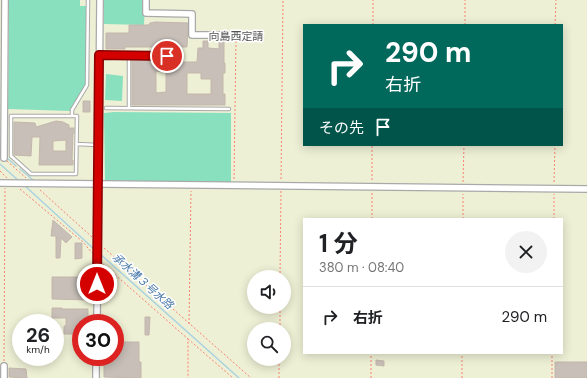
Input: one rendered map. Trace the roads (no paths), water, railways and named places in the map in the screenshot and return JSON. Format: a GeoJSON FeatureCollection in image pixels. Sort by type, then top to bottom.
{"type":"FeatureCollection","features":[{"type":"Feature","properties":{"kind":"street"},"geometry":{"type":"LineString","coordinates":[[4,158],[5,0]]}},
{"type":"Feature","properties":{"kind":"street"},"geometry":{"type":"LineString","coordinates":[[97,314],[100,0]]}},
{"type":"Feature","properties":{"kind":"street"},"geometry":{"type":"LineString","coordinates":[[146,0],[146,13],[192,14],[192,35],[236,35]]}},
{"type":"Feature","properties":{"kind":"street"},"geometry":{"type":"LineString","coordinates":[[3,183],[587,189]]}},
{"type":"Feature","properties":{"kind":"street"},"geometry":{"type":"LineString","coordinates":[[4,366],[4,378]]}},
{"type":"Feature","properties":{"kind":"street"},"geometry":{"type":"LineString","coordinates":[[96,366],[96,378]]}},
{"type":"Feature","properties":{"kind":"lane"},"geometry":{"type":"LineString","coordinates":[[72,116],[72,110],[87,85],[88,0]]}},
{"type":"Feature","properties":{"kind":"lane"},"geometry":{"type":"LineString","coordinates":[[99,55],[180,56]]}},
{"type":"Feature","properties":{"kind":"lane"},"geometry":{"type":"LineString","coordinates":[[129,56],[129,108]]}},
{"type":"Feature","properties":{"kind":"lane"},"geometry":{"type":"LineString","coordinates":[[106,108],[230,109]]}},
{"type":"Feature","properties":{"kind":"lane"},"geometry":{"type":"LineString","coordinates":[[10,116],[72,116],[77,116],[76,174],[31,174],[11,156],[10,116]]}},
{"type":"Feature","properties":{"kind":"lane"},"geometry":{"type":"LineString","coordinates":[[77,144],[98,145]]}},
{"type":"Feature","properties":{"kind":"waterway"},"geometry":{"type":"LineString","coordinates":[[6,157],[16,166]]}},
{"type":"Feature","properties":{"kind":"waterway","name":"承水溝３号水路"},"geometry":{"type":"LineString","coordinates":[[0,164],[19,181]]}},
{"type":"Feature","properties":{"kind":"waterway"},"geometry":{"type":"LineString","coordinates":[[20,169],[33,180]]}},
{"type":"Feature","properties":{"kind":"waterway","name":"承水溝３号水路"},"geometry":{"type":"LineString","coordinates":[[24,185],[95,250]]}},
{"type":"Feature","properties":{"kind":"waterway","name":"承水溝３号水路"},"geometry":{"type":"LineString","coordinates":[[99,253],[239,378]]}},
{"type":"Feature","properties":{"kind":"district","name":"向島西定請"},"geometry":{"type":"Point","coordinates":[236,36]}}]}
